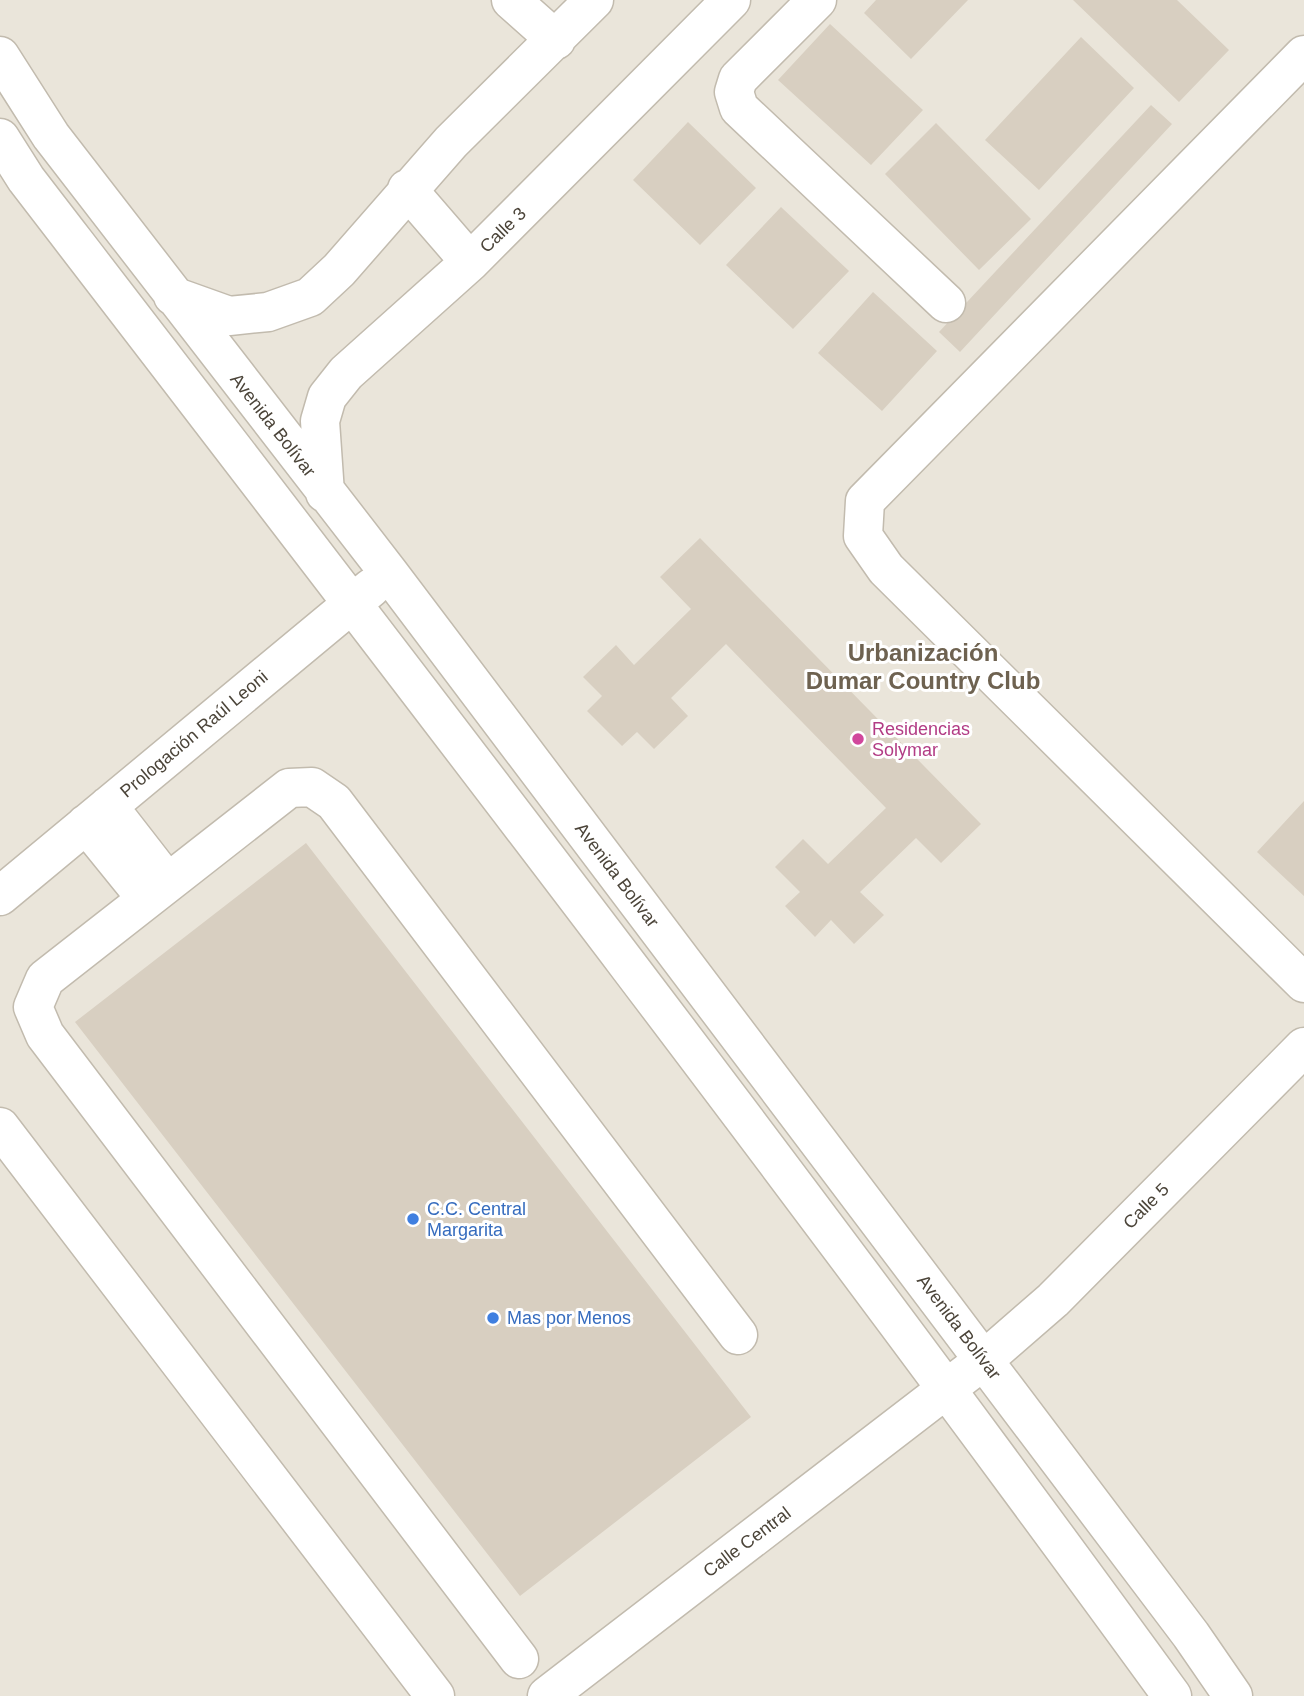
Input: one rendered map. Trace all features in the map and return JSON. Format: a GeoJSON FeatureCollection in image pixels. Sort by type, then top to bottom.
{"type":"FeatureCollection","features":[{"type":"Feature","properties":{"kind":"street"},"geometry":{"type":"LineString","coordinates":[[511,0],[556,40]]}},
{"type":"Feature","properties":{"kind":"street"},"geometry":{"type":"LineString","coordinates":[[173,296],[229,316],[268,312],[310,297],[339,270],[407,189],[594,0]]}},
{"type":"Feature","properties":{"kind":"street","name":"Calle 3"},"geometry":{"type":"LineString","coordinates":[[407,189],[470,262],[731,0]]}},
{"type":"Feature","properties":{"kind":"street"},"geometry":{"type":"LineString","coordinates":[[817,0],[738,79],[734,92],[739,108],[946,303]]}},
{"type":"Feature","properties":{"kind":"street"},"geometry":{"type":"LineString","coordinates":[[1304,55],[865,501],[863,536],[886,569],[1304,984]]}},
{"type":"Feature","properties":{"kind":"street","name":"Avenida Bolívar"},"geometry":{"type":"LineString","coordinates":[[0,56],[51,136],[389,573],[1191,1635],[1233,1696]]}},
{"type":"Feature","properties":{"kind":"street"},"geometry":{"type":"LineString","coordinates":[[0,138],[26,178],[948,1388],[1172,1696]]}},
{"type":"Feature","properties":{"kind":"street"},"geometry":{"type":"LineString","coordinates":[[325,493],[320,421],[327,397],[346,373],[470,262]]}},
{"type":"Feature","properties":{"kind":"street","name":"Prologación Raúl Leoni"},"geometry":{"type":"LineString","coordinates":[[0,895],[389,573]]}},
{"type":"Feature","properties":{"kind":"street"},"geometry":{"type":"LineString","coordinates":[[519,1659],[45,1035],[33,1007],[45,979],[289,789],[312,787],[334,802],[738,1335]]}},
{"type":"Feature","properties":{"kind":"street"},"geometry":{"type":"LineString","coordinates":[[97,815],[157,890]]}},
{"type":"Feature","properties":{"kind":"street","name":"Calle 5"},"geometry":{"type":"LineString","coordinates":[[948,1388],[1053,1300],[1304,1047]]}},
{"type":"Feature","properties":{"kind":"street"},"geometry":{"type":"LineString","coordinates":[[0,1128],[435,1696]]}},
{"type":"Feature","properties":{"kind":"street","name":"Calle Central"},"geometry":{"type":"LineString","coordinates":[[547,1696],[948,1388]]}},
{"type":"Feature","properties":{"kind":"shaded area"},"geometry":{"type":"Polygon","coordinates":[[[0,0],[1304,0],[1304,1696],[0,1696],[0,0]]]}},
{"type":"Feature","properties":{"kind":"building"},"geometry":{"type":"Polygon","coordinates":[[[876,0],[968,0],[911,59],[864,13],[876,0]]]}},
{"type":"Feature","properties":{"kind":"building"},"geometry":{"type":"Polygon","coordinates":[[[1073,0],[1177,0],[1229,50],[1179,102],[1073,0]]]}},
{"type":"Feature","properties":{"kind":"building"},"geometry":{"type":"Polygon","coordinates":[[[830,24],[923,110],[871,165],[778,80],[830,24]]]}},
{"type":"Feature","properties":{"kind":"building"},"geometry":{"type":"Polygon","coordinates":[[[1081,37],[1134,88],[1039,190],[985,140],[1081,37]]]}},
{"type":"Feature","properties":{"kind":"building"},"geometry":{"type":"Polygon","coordinates":[[[1151,105],[1172,124],[960,352],[939,332],[1151,105]]]}},
{"type":"Feature","properties":{"kind":"building"},"geometry":{"type":"Polygon","coordinates":[[[688,122],[756,188],[700,245],[633,180],[688,122]]]}},
{"type":"Feature","properties":{"kind":"building"},"geometry":{"type":"Polygon","coordinates":[[[936,123],[1031,219],[979,270],[885,174],[936,123]]]}},
{"type":"Feature","properties":{"kind":"building"},"geometry":{"type":"Polygon","coordinates":[[[781,207],[849,271],[793,329],[726,265],[781,207]]]}},
{"type":"Feature","properties":{"kind":"building"},"geometry":{"type":"Polygon","coordinates":[[[873,292],[937,351],[882,411],[818,353],[873,292]]]}},
{"type":"Feature","properties":{"kind":"building","name":"Residencias Solymar"},"geometry":{"type":"Polygon","coordinates":[[[700,538],[981,824],[941,863],[916,838],[860,892],[884,915],[854,944],[831,920],[815,937],[785,906],[800,892],[775,867],[803,839],[828,864],[886,808],[726,644],[671,698],[688,716],[654,749],[637,732],[622,746],[587,711],[602,696],[583,677],[616,645],[634,665],[691,609],[660,577],[700,538]]]}},
{"type":"Feature","properties":{"kind":"building"},"geometry":{"type":"Polygon","coordinates":[[[1304,801],[1304,896],[1257,852],[1304,801]]]}},
{"type":"Feature","properties":{"kind":"building","name":"C.C. Central Margarita"},"geometry":{"type":"Polygon","coordinates":[[[306,843],[751,1417],[520,1596],[75,1022],[306,843]]]}},
{"type":"Feature","properties":{"kind":"place","name":"Residencias Solymar"},"geometry":{"type":"Point","coordinates":[858,739]}},
{"type":"Feature","properties":{"kind":"place","name":"C.C. Central Margarita"},"geometry":{"type":"Point","coordinates":[413,1219]}},
{"type":"Feature","properties":{"kind":"place","name":"Mas por Menos"},"geometry":{"type":"Point","coordinates":[493,1318]}},
{"type":"Feature","properties":{"kind":"district","name":"Urbanización Dumar Country Club"},"geometry":{"type":"Point","coordinates":[923,667]}}]}
